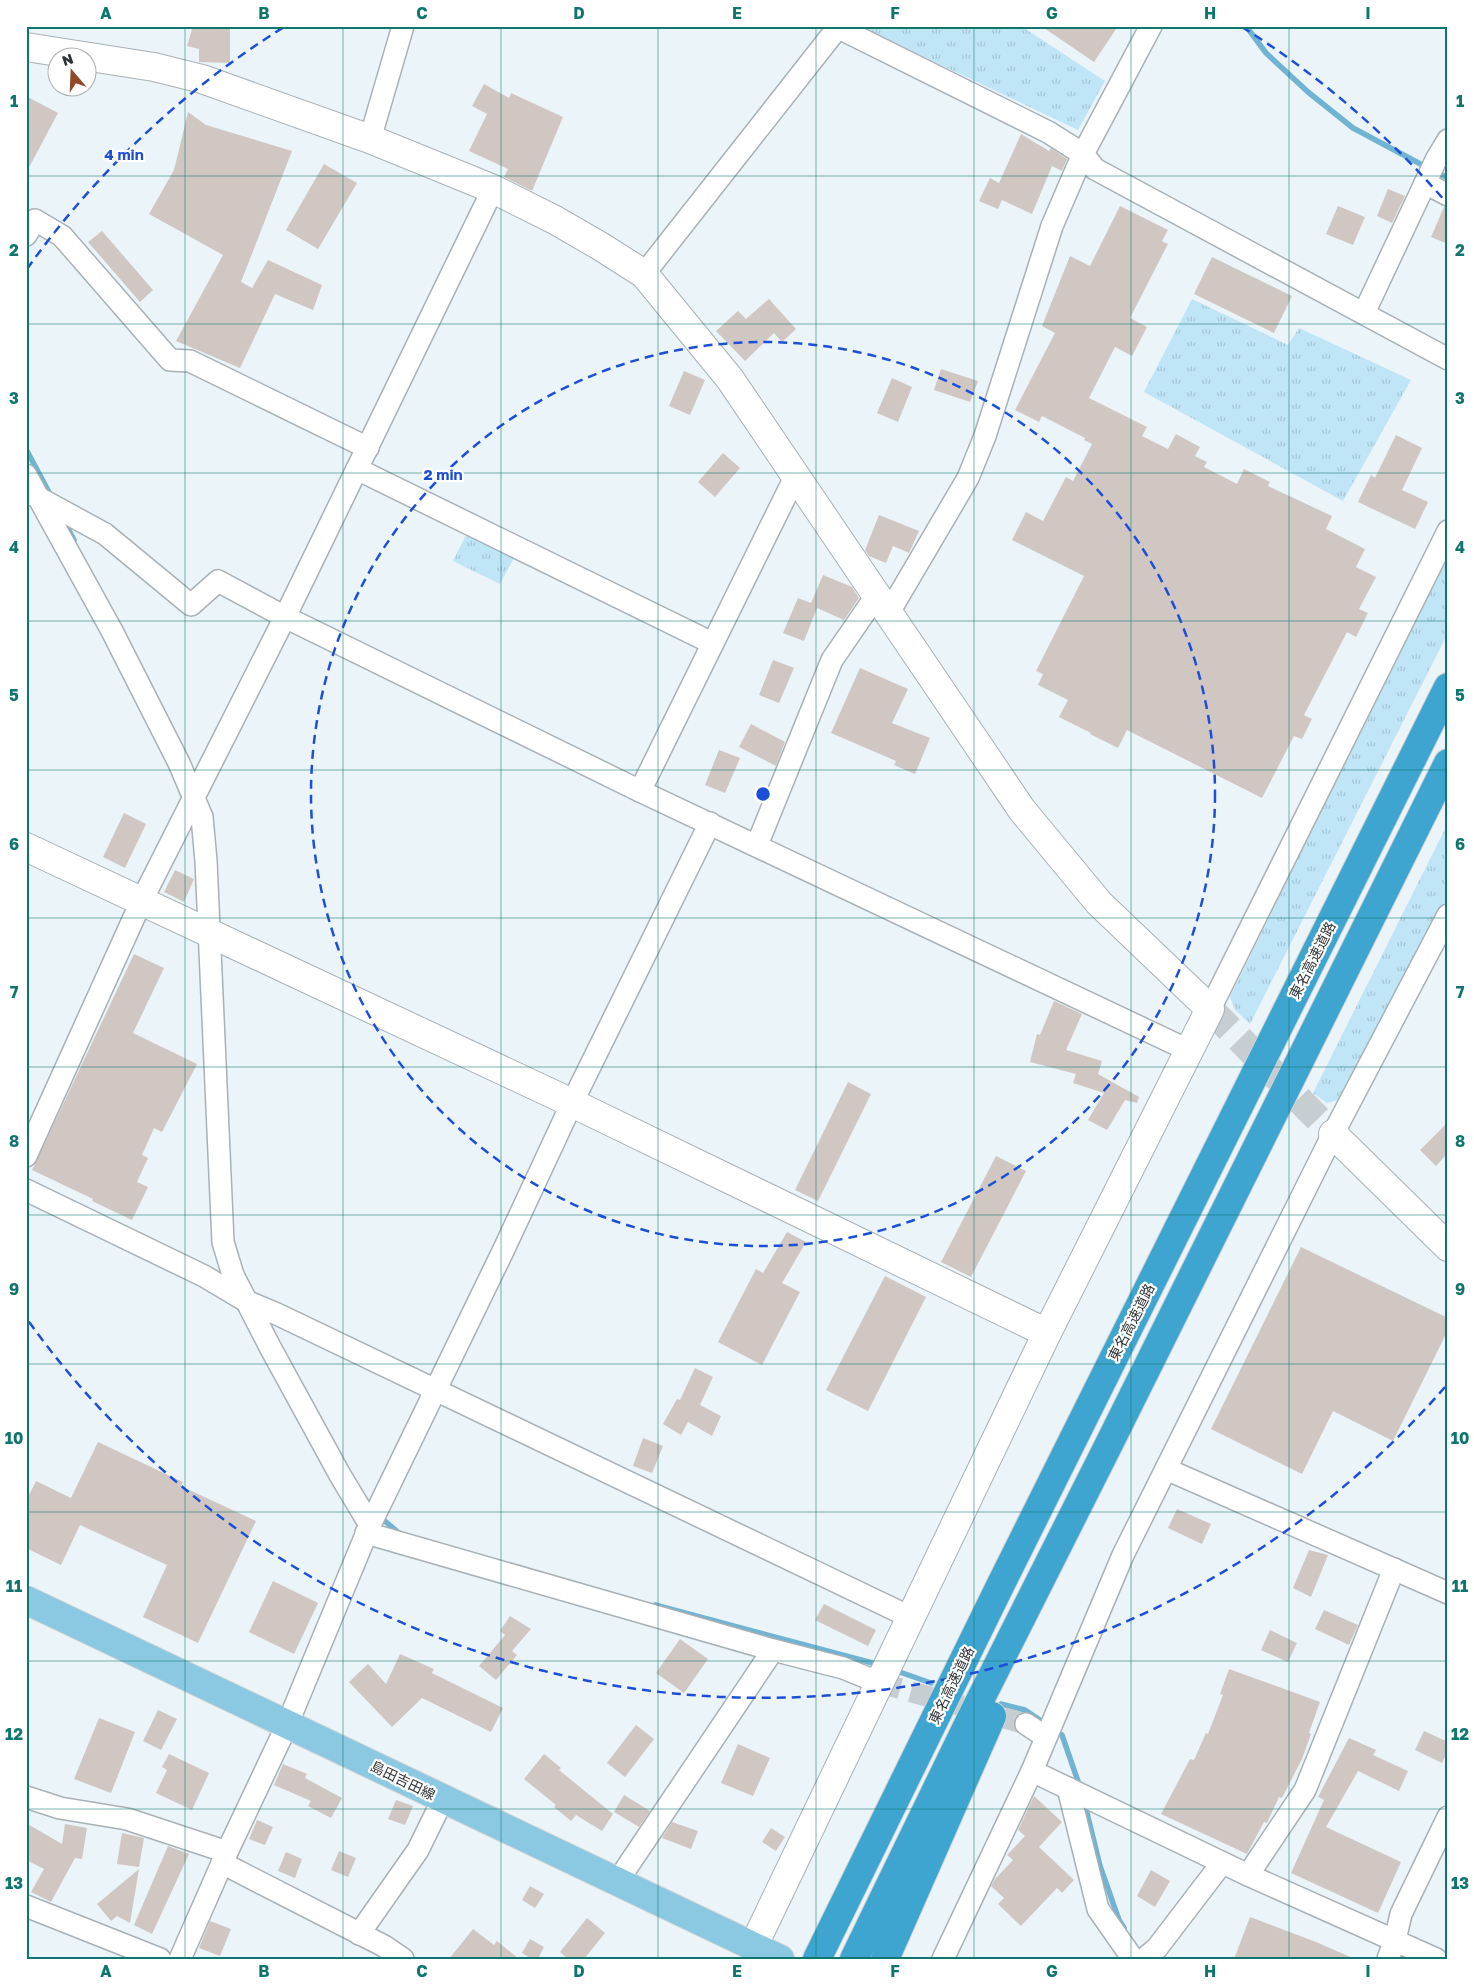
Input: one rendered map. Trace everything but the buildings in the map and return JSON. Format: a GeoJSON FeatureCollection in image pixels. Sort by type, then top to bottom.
{"type":"FeatureCollection","features":[{"type":"Feature","properties":{"kind":"highway","name":"東名高速道路"},"geometry":{"type":"LineString","coordinates":[[819,1954],[1000,1586],[1448,687]]}},
{"type":"Feature","properties":{"kind":"highway"},"geometry":{"type":"LineString","coordinates":[[854,1959],[969,1722],[1108,1448],[1448,763]]}},
{"type":"Feature","properties":{"kind":"highway"},"geometry":{"type":"LineString","coordinates":[[885,1959],[1022,1649],[1108,1448]]}},
{"type":"Feature","properties":{"kind":"main road","name":"島田吉田線"},"geometry":{"type":"LineString","coordinates":[[26,1600],[769,1955]]}},
{"type":"Feature","properties":{"kind":"street"},"geometry":{"type":"LineString","coordinates":[[370,139],[403,26]]}},
{"type":"Feature","properties":{"kind":"street"},"geometry":{"type":"LineString","coordinates":[[757,845],[832,660],[882,605],[968,478],[985,436],[1052,226],[1083,154],[1151,26]]}},
{"type":"Feature","properties":{"kind":"street"},"geometry":{"type":"LineString","coordinates":[[644,274],[837,27],[1048,132],[1083,154],[1095,169],[1448,359]]}},
{"type":"Feature","properties":{"kind":"street"},"geometry":{"type":"LineString","coordinates":[[26,47],[154,67],[202,79],[370,139],[493,189],[555,220],[644,274],[730,379],[1022,810],[1099,903],[1210,1009]]}},
{"type":"Feature","properties":{"kind":"street"},"geometry":{"type":"LineString","coordinates":[[1364,313],[1436,160],[1448,140]]}},
{"type":"Feature","properties":{"kind":"street"},"geometry":{"type":"LineString","coordinates":[[1426,182],[1448,195]]}},
{"type":"Feature","properties":{"kind":"street"},"geometry":{"type":"LineString","coordinates":[[26,1156],[141,902],[285,617],[493,189]]}},
{"type":"Feature","properties":{"kind":"street"},"geometry":{"type":"LineString","coordinates":[[26,235],[35,220],[62,236],[170,360],[190,361],[368,448]]}},
{"type":"Feature","properties":{"kind":"street"},"geometry":{"type":"LineString","coordinates":[[357,468],[712,643]]}},
{"type":"Feature","properties":{"kind":"street"},"geometry":{"type":"LineString","coordinates":[[26,475],[35,496],[112,631],[179,763],[202,817],[217,938],[223,1242],[232,1275],[369,1527],[773,1650],[843,1668],[885,1673]]}},
{"type":"Feature","properties":{"kind":"street"},"geometry":{"type":"LineString","coordinates":[[640,791],[796,475]]}},
{"type":"Feature","properties":{"kind":"street"},"geometry":{"type":"LineString","coordinates":[[35,496],[105,534],[191,605],[218,581],[285,617],[640,791],[1188,1050]]}},
{"type":"Feature","properties":{"kind":"street"},"geometry":{"type":"LineString","coordinates":[[769,1955],[885,1673],[1047,1333],[1448,531]]}},
{"type":"Feature","properties":{"kind":"street"},"geometry":{"type":"LineString","coordinates":[[180,1959],[224,1858],[288,1725],[369,1527],[572,1103],[710,823]]}},
{"type":"Feature","properties":{"kind":"street"},"geometry":{"type":"LineString","coordinates":[[26,847],[572,1103],[1047,1333]]}},
{"type":"Feature","properties":{"kind":"street"},"geometry":{"type":"LineString","coordinates":[[943,1959],[1032,1771],[1123,1555],[1334,1134],[1448,915]]}},
{"type":"Feature","properties":{"kind":"street"},"geometry":{"type":"LineString","coordinates":[[1334,1134],[1448,1247]]}},
{"type":"Feature","properties":{"kind":"street"},"geometry":{"type":"LineString","coordinates":[[26,1190],[204,1276],[246,1301],[273,1312],[912,1618]]}},
{"type":"Feature","properties":{"kind":"street"},"geometry":{"type":"LineString","coordinates":[[1166,1468],[1448,1593]]}},
{"type":"Feature","properties":{"kind":"street"},"geometry":{"type":"LineString","coordinates":[[1248,1876],[1305,1790],[1394,1569]]}},
{"type":"Feature","properties":{"kind":"street"},"geometry":{"type":"LineString","coordinates":[[617,1882],[773,1650]]}},
{"type":"Feature","properties":{"kind":"street"},"geometry":{"type":"LineString","coordinates":[[1026,1724],[1046,1736]]}},
{"type":"Feature","properties":{"kind":"street"},"geometry":{"type":"LineString","coordinates":[[1032,1771],[1222,1863],[1392,1949],[1436,1959]]}},
{"type":"Feature","properties":{"kind":"street"},"geometry":{"type":"LineString","coordinates":[[1069,1788],[1098,1909],[1133,1959]]}},
{"type":"Feature","properties":{"kind":"street"},"geometry":{"type":"LineString","coordinates":[[26,1797],[60,1808],[127,1819],[224,1858],[403,1959]]}},
{"type":"Feature","properties":{"kind":"street"},"geometry":{"type":"LineString","coordinates":[[359,1934],[418,1850],[443,1799]]}},
{"type":"Feature","properties":{"kind":"street"},"geometry":{"type":"LineString","coordinates":[[1392,1949],[1401,1914],[1448,1817]]}},
{"type":"Feature","properties":{"kind":"street"},"geometry":{"type":"LineString","coordinates":[[1150,1955],[1222,1863]]}},
{"type":"Feature","properties":{"kind":"street"},"geometry":{"type":"LineString","coordinates":[[26,1906],[160,1959]]}},
{"type":"Feature","properties":{"kind":"green space"},"geometry":{"type":"Polygon","coordinates":[[[859,26],[1021,26],[1105,81],[1078,130],[859,26]]]}},
{"type":"Feature","properties":{"kind":"green space"},"geometry":{"type":"Polygon","coordinates":[[[1192,299],[1288,345],[1299,328],[1411,380],[1343,501],[1144,392],[1192,299]]]}},
{"type":"Feature","properties":{"kind":"green space"},"geometry":{"type":"Polygon","coordinates":[[[467,533],[515,556],[500,584],[453,561],[467,533]]]}},
{"type":"Feature","properties":{"kind":"green space"},"geometry":{"type":"Polygon","coordinates":[[[1448,554],[1448,633],[1250,1024],[1235,1010],[1230,997],[1448,554]]]}},
{"type":"Feature","properties":{"kind":"green space"},"geometry":{"type":"Polygon","coordinates":[[[1448,823],[1448,896],[1345,1098],[1327,1103],[1313,1093],[1448,823]]]}},
{"type":"Feature","properties":{"kind":"waterway"},"geometry":{"type":"LineString","coordinates":[[1246,26],[1266,53],[1308,92],[1353,128],[1428,168]]}},
{"type":"Feature","properties":{"kind":"waterway"},"geometry":{"type":"LineString","coordinates":[[1436,172],[1448,178]]}},
{"type":"Feature","properties":{"kind":"waterway"},"geometry":{"type":"LineString","coordinates":[[26,449],[52,498]]}},
{"type":"Feature","properties":{"kind":"waterway"},"geometry":{"type":"LineString","coordinates":[[63,519],[74,540]]}},
{"type":"Feature","properties":{"kind":"waterway"},"geometry":{"type":"LineString","coordinates":[[379,1516],[400,1534]]}},
{"type":"Feature","properties":{"kind":"waterway"},"geometry":{"type":"LineString","coordinates":[[655,1605],[880,1665]]}},
{"type":"Feature","properties":{"kind":"waterway"},"geometry":{"type":"LineString","coordinates":[[894,1670],[931,1683]]}},
{"type":"Feature","properties":{"kind":"waterway"},"geometry":{"type":"LineString","coordinates":[[1001,1704],[1025,1710],[1062,1735],[1080,1787]]}},
{"type":"Feature","properties":{"kind":"waterway"},"geometry":{"type":"LineString","coordinates":[[1084,1801],[1100,1866],[1119,1920],[1124,1928]]}},
{"type":"Feature","properties":{"kind":"tunnel"},"geometry":{"type":"LineString","coordinates":[[1210,1009],[1333,1134]]}},
{"type":"Feature","properties":{"kind":"tunnel"},"geometry":{"type":"LineString","coordinates":[[880,1683],[1026,1724]]}}]}
